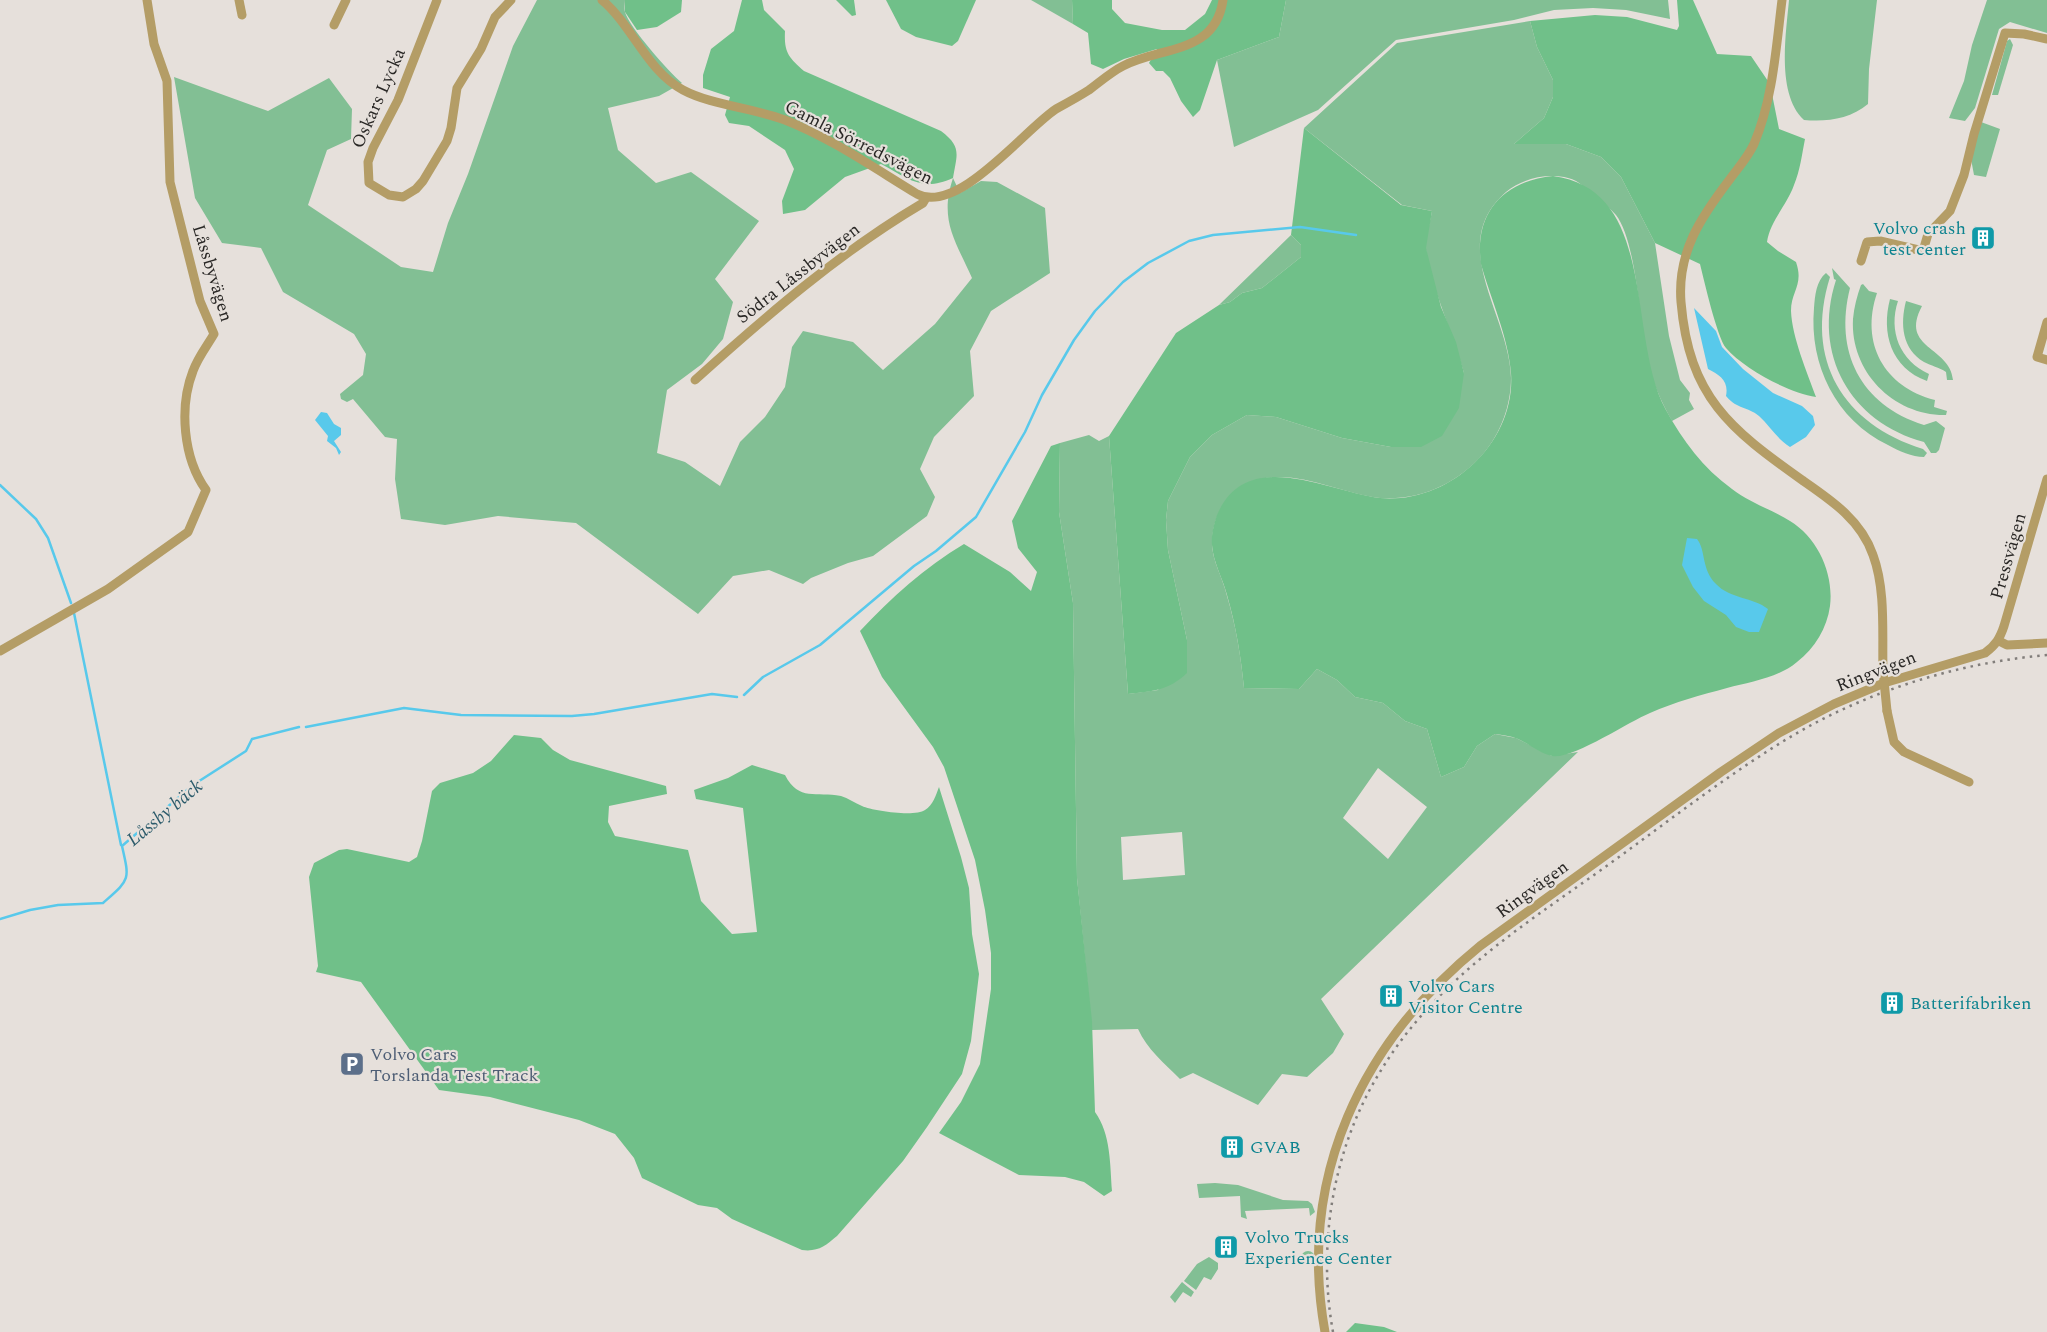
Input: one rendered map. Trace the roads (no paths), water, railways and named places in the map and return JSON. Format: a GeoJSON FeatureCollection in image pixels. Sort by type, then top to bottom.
{"type":"FeatureCollection","features":[{"type":"Feature","properties":{"kind":"street","name":"Låssbyvägen"},"geometry":{"type":"LineString","coordinates":[[0,651],[108,589],[188,532],[206,490],[196,471],[189,449],[185,412],[192,372],[214,334],[200,301],[171,190],[168,158],[167,81],[154,44],[147,0]]}},
{"type":"Feature","properties":{"kind":"street"},"geometry":{"type":"LineString","coordinates":[[238,0],[242,15]]}},
{"type":"Feature","properties":{"kind":"street"},"geometry":{"type":"LineString","coordinates":[[334,25],[346,0]]}},
{"type":"Feature","properties":{"kind":"street","name":"Oskars Lycka"},"geometry":{"type":"LineString","coordinates":[[437,0],[398,100],[376,140],[368,162],[369,184],[374,188],[396,196],[409,195],[416,189],[433,165],[452,128],[457,88],[481,49],[495,17],[511,0]]}},
{"type":"Feature","properties":{"kind":"street","name":"Gamla Sörredsvägen"},"geometry":{"type":"LineString","coordinates":[[602,0],[660,70],[683,90],[754,110],[799,126],[926,198],[940,196],[975,179],[1047,116],[1120,67],[1197,41],[1216,23],[1223,0]]}},
{"type":"Feature","properties":{"kind":"street"},"geometry":{"type":"LineString","coordinates":[[1782,0],[1772,73],[1762,124],[1743,163],[1702,217],[1692,235],[1683,263],[1681,303],[1696,370],[1706,392],[1718,410],[1746,439],[1836,504],[1854,522],[1867,541],[1873,555],[1880,586],[1883,671],[1887,711],[1894,742],[1904,752],[1969,782]]}},
{"type":"Feature","properties":{"kind":"street"},"geometry":{"type":"LineString","coordinates":[[1861,261],[1866,242],[1880,241],[1923,251],[1928,234],[1950,211],[1964,175],[1976,126],[2005,33],[2024,34],[2047,39]]}},
{"type":"Feature","properties":{"kind":"street","name":"Södra Låssbyvägen"},"geometry":{"type":"LineString","coordinates":[[695,380],[770,313],[885,225],[923,203],[926,198]]}},
{"type":"Feature","properties":{"kind":"street"},"geometry":{"type":"LineString","coordinates":[[2047,322],[2037,357],[2047,360]]}},
{"type":"Feature","properties":{"kind":"street","name":"Pressvägen"},"geometry":{"type":"LineString","coordinates":[[1998,641],[2047,479]]}},
{"type":"Feature","properties":{"kind":"street"},"geometry":{"type":"LineString","coordinates":[[1998,641],[2007,645],[2047,643]]}},
{"type":"Feature","properties":{"kind":"street","name":"Ringvägen"},"geometry":{"type":"LineString","coordinates":[[1325,1332],[1321,1311],[1319,1251],[1323,1202],[1334,1155],[1350,1111],[1372,1066],[1395,1032],[1424,998],[1480,946],[1714,777],[1779,733],[1834,704],[1877,686],[1985,653],[1998,641]]}},
{"type":"Feature","properties":{"kind":"water"},"geometry":{"type":"Polygon","coordinates":[[[1694,308],[1716,331],[1722,347],[1743,369],[1773,393],[1802,406],[1813,416],[1815,425],[1806,437],[1790,447],[1759,416],[1735,404],[1726,396],[1727,391],[1723,379],[1708,369],[1694,308]]]}},
{"type":"Feature","properties":{"kind":"water"},"geometry":{"type":"Polygon","coordinates":[[[321,412],[327,413],[334,424],[341,428],[341,435],[334,441],[341,452],[339,455],[336,448],[327,441],[328,436],[315,420],[321,412]]]}},
{"type":"Feature","properties":{"kind":"water"},"geometry":{"type":"Polygon","coordinates":[[[1687,538],[1697,539],[1700,543],[1708,572],[1716,584],[1728,593],[1756,602],[1768,609],[1759,632],[1749,632],[1736,627],[1726,615],[1704,601],[1693,587],[1682,565],[1687,538]]]}},
{"type":"Feature","properties":{"kind":"waterway"},"geometry":{"type":"LineString","coordinates":[[744,695],[763,677],[820,645],[976,517],[1025,432],[1042,395],[1074,340],[1095,311],[1123,282],[1148,263],[1189,241],[1213,235],[1300,227],[1356,235]]}},
{"type":"Feature","properties":{"kind":"waterway"},"geometry":{"type":"LineString","coordinates":[[0,485],[36,519],[48,538],[71,603]]}},
{"type":"Feature","properties":{"kind":"waterway"},"geometry":{"type":"LineString","coordinates":[[74,613],[121,845]]}},
{"type":"Feature","properties":{"kind":"waterway"},"geometry":{"type":"LineString","coordinates":[[306,727],[404,708],[461,715],[572,716],[712,694],[737,697]]}},
{"type":"Feature","properties":{"kind":"waterway","name":"Låssby bäck"},"geometry":{"type":"LineString","coordinates":[[0,919],[30,910],[58,905],[103,903],[126,879],[127,873],[122,846],[193,785],[246,751],[252,739],[299,727]]}},
{"type":"Feature","properties":{"kind":"railway"},"geometry":{"type":"LineString","coordinates":[[1333,1332],[1328,1299],[1328,1231],[1340,1164],[1364,1101],[1380,1072],[1402,1040],[1452,984],[1509,936],[1713,788],[1782,742],[1812,725],[1876,695],[1910,683],[1978,665],[2047,655]]}},
{"type":"Feature","properties":{"kind":"place","name":"Volvo crash test center"},"geometry":{"type":"Point","coordinates":[1983,238]}},
{"type":"Feature","properties":{"kind":"place","name":"Volvo Cars Visitor Centre"},"geometry":{"type":"Point","coordinates":[1391,996]}},
{"type":"Feature","properties":{"kind":"place","name":"Batterifabriken"},"geometry":{"type":"Point","coordinates":[1892,1003]}},
{"type":"Feature","properties":{"kind":"place","name":"Volvo Cars Torslanda Test Track"},"geometry":{"type":"Point","coordinates":[352,1064]}},
{"type":"Feature","properties":{"kind":"place","name":"GVAB"},"geometry":{"type":"Point","coordinates":[1232,1147]}},
{"type":"Feature","properties":{"kind":"place","name":"Volvo Trucks Experience Center"},"geometry":{"type":"Point","coordinates":[1226,1247]}}]}
